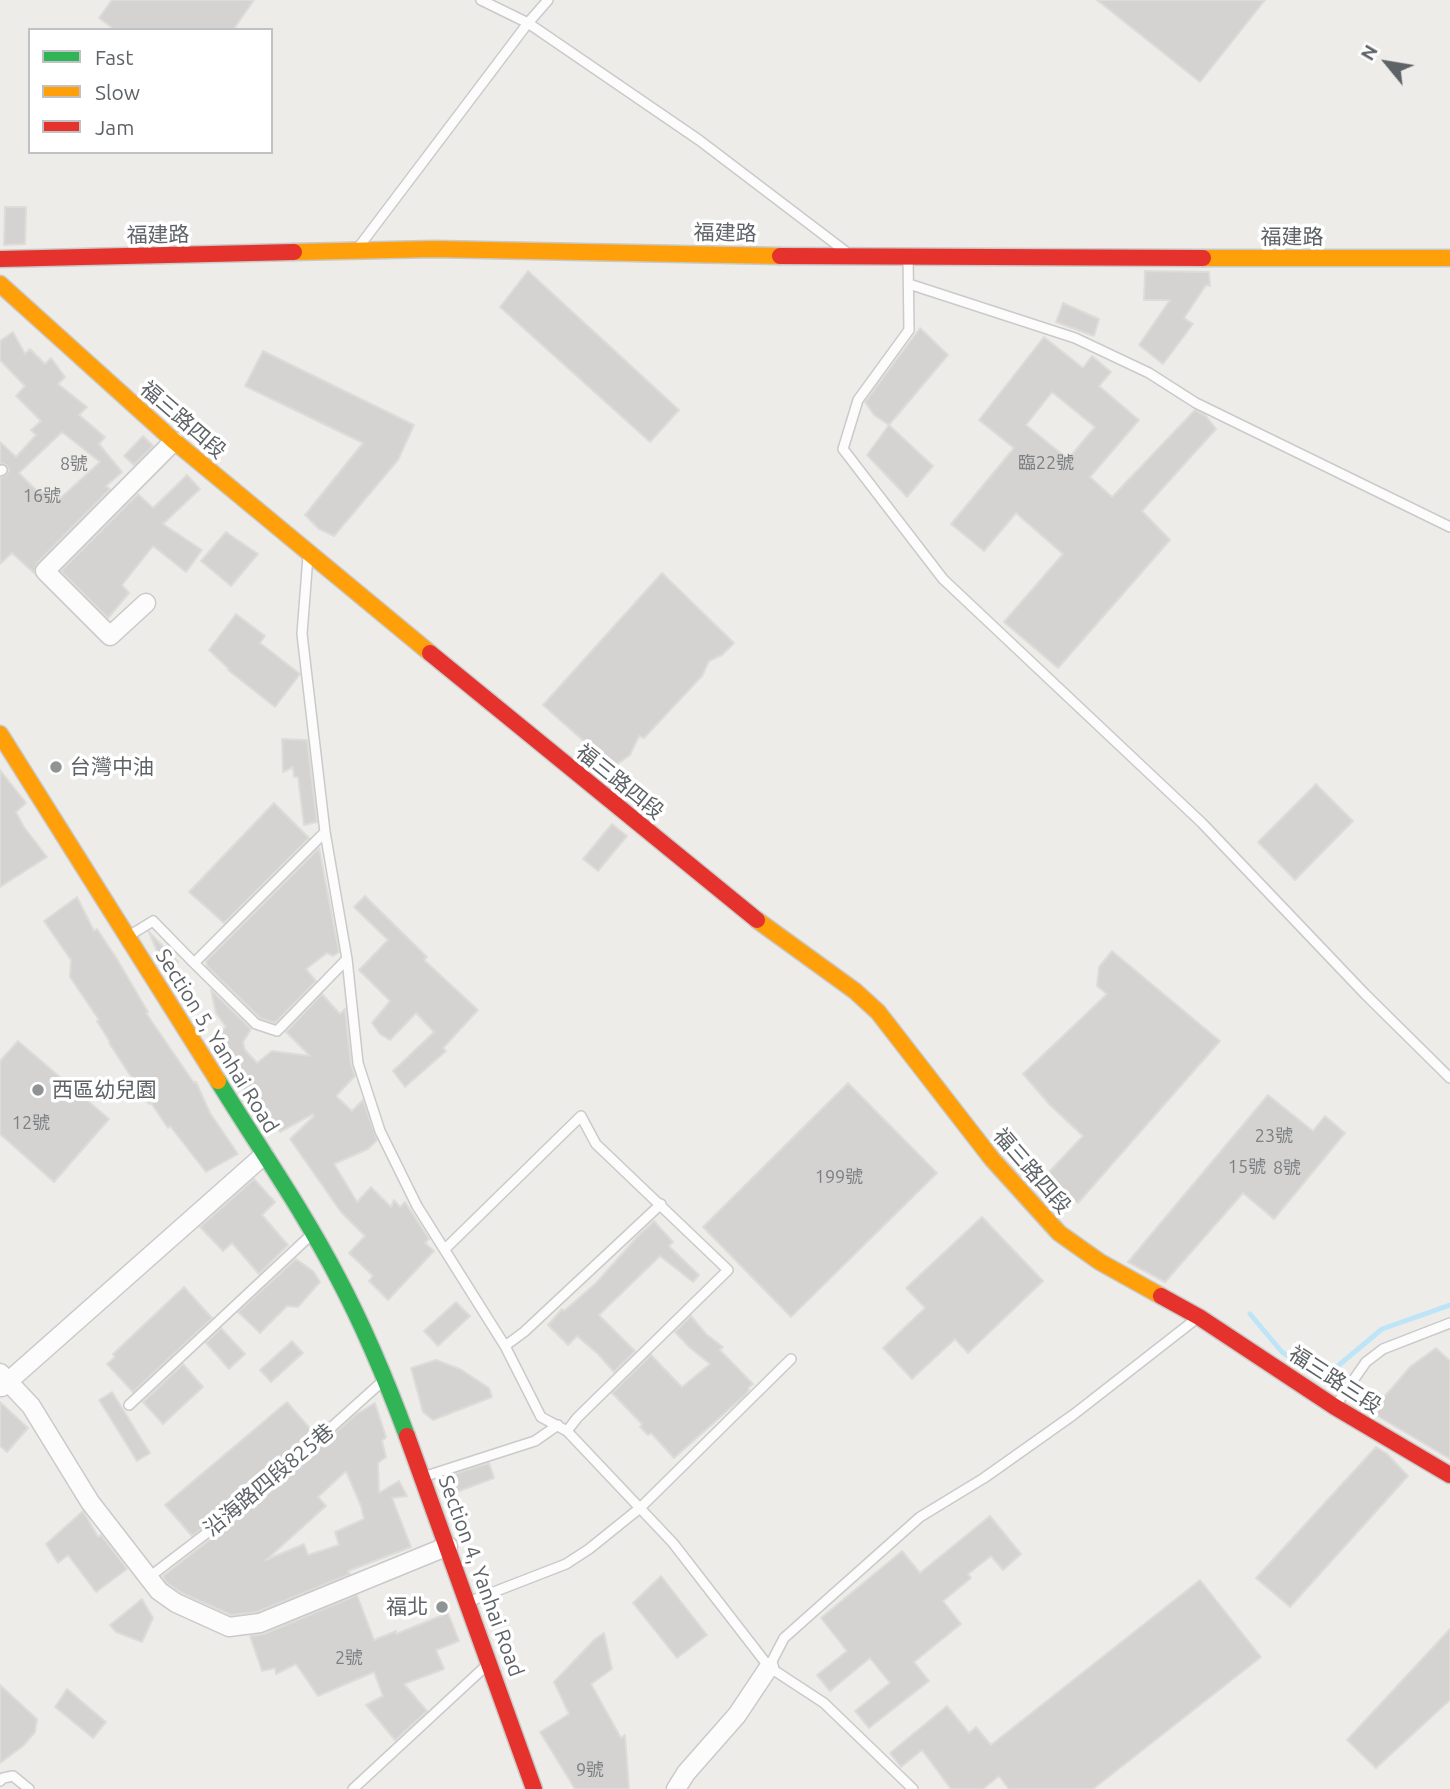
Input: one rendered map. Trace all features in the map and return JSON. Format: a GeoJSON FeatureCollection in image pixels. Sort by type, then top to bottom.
{"type":"FeatureCollection","features":[{"type":"Feature","properties":{"kind":"street","name":"福建路"},"geometry":{"type":"LineString","coordinates":[[0,259],[355,253],[435,249],[852,257],[1450,258]]}},
{"type":"Feature","properties":{"kind":"street","name":"福三路四段"},"geometry":{"type":"LineString","coordinates":[[0,284],[174,441],[309,554],[777,936],[855,991],[878,1012],[992,1160],[1059,1233],[1100,1262],[1199,1317]]}},
{"type":"Feature","properties":{"kind":"street"},"geometry":{"type":"LineString","coordinates":[[146,603],[110,636],[45,571],[174,441]]}},
{"type":"Feature","properties":{"kind":"street","name":"Section 5, Yanhai Road"},"geometry":{"type":"LineString","coordinates":[[0,734],[313,1233],[339,1279],[386,1378]]}},
{"type":"Feature","properties":{"kind":"street"},"geometry":{"type":"LineString","coordinates":[[264,1155],[3,1381],[31,1406],[90,1502],[159,1591],[176,1603],[229,1627],[260,1623],[448,1546]]}},
{"type":"Feature","properties":{"kind":"street","name":"福三路三段"},"geometry":{"type":"LineString","coordinates":[[1199,1317],[1335,1406],[1450,1475]]}},
{"type":"Feature","properties":{"kind":"street","name":"Section 4, Yanhai Road"},"geometry":{"type":"LineString","coordinates":[[386,1378],[424,1477],[534,1789]]}},
{"type":"Feature","properties":{"kind":"street"},"geometry":{"type":"LineString","coordinates":[[676,1789],[686,1773],[737,1715],[769,1667]]}},
{"type":"Feature","properties":{"kind":"lane"},"geometry":{"type":"LineString","coordinates":[[481,0],[528,23],[699,139],[852,257]]}},
{"type":"Feature","properties":{"kind":"lane"},"geometry":{"type":"LineString","coordinates":[[355,253],[548,0]]}},
{"type":"Feature","properties":{"kind":"lane"},"geometry":{"type":"LineString","coordinates":[[908,257],[909,330],[858,400],[843,449],[943,579],[1202,823],[1450,1078]]}},
{"type":"Feature","properties":{"kind":"lane"},"geometry":{"type":"LineString","coordinates":[[909,285],[1075,338],[1149,373],[1196,403],[1450,527]]}},
{"type":"Feature","properties":{"kind":"lane"},"geometry":{"type":"LineString","coordinates":[[309,554],[302,634],[325,832],[347,959],[358,1063],[380,1131],[418,1206],[505,1346],[541,1418],[567,1431],[673,1542],[769,1667],[824,1703],[913,1789]]}},
{"type":"Feature","properties":{"kind":"lane"},"geometry":{"type":"LineString","coordinates":[[194,963],[325,832]]}},
{"type":"Feature","properties":{"kind":"lane"},"geometry":{"type":"LineString","coordinates":[[127,937],[153,921],[256,1024],[276,1031],[347,959]]}},
{"type":"Feature","properties":{"kind":"lane"},"geometry":{"type":"LineString","coordinates":[[446,1248],[581,1116],[596,1144],[728,1270],[577,1418],[567,1431]]}},
{"type":"Feature","properties":{"kind":"lane"},"geometry":{"type":"LineString","coordinates":[[505,1346],[524,1332],[661,1204]]}},
{"type":"Feature","properties":{"kind":"lane"},"geometry":{"type":"LineString","coordinates":[[129,1405],[313,1233]]}},
{"type":"Feature","properties":{"kind":"lane"},"geometry":{"type":"LineString","coordinates":[[769,1667],[784,1638],[920,1517],[984,1478],[1073,1415],[1199,1317]]}},
{"type":"Feature","properties":{"kind":"lane"},"geometry":{"type":"LineString","coordinates":[[1335,1406],[1366,1362],[1382,1349],[1450,1323]]}},
{"type":"Feature","properties":{"kind":"lane"},"geometry":{"type":"LineString","coordinates":[[468,1602],[566,1564],[589,1549],[640,1508],[791,1359]]}},
{"type":"Feature","properties":{"kind":"lane","name":"沿海路四段825巷"},"geometry":{"type":"LineString","coordinates":[[148,1578],[255,1496],[386,1378]]}},
{"type":"Feature","properties":{"kind":"lane"},"geometry":{"type":"LineString","coordinates":[[424,1477],[535,1441],[558,1426]]}},
{"type":"Feature","properties":{"kind":"lane"},"geometry":{"type":"LineString","coordinates":[[353,1789],[490,1662]]}},
{"type":"Feature","properties":{"kind":"lane"},"geometry":{"type":"LineString","coordinates":[[0,1781],[13,1776],[29,1789]]}},
{"type":"Feature","properties":{"kind":"building"},"geometry":{"type":"Polygon","coordinates":[[[112,0],[254,0],[234,28],[112,28],[99,18],[112,0]]]}},
{"type":"Feature","properties":{"kind":"building"},"geometry":{"type":"Polygon","coordinates":[[[1097,0],[1265,0],[1200,82],[1097,0]]]}},
{"type":"Feature","properties":{"kind":"building"},"geometry":{"type":"Polygon","coordinates":[[[5,207],[26,207],[25,244],[4,245],[5,207]]]}},
{"type":"Feature","properties":{"kind":"building"},"geometry":{"type":"Polygon","coordinates":[[[528,271],[679,410],[650,442],[500,307],[528,271]]]}},
{"type":"Feature","properties":{"kind":"building"},"geometry":{"type":"Polygon","coordinates":[[[1145,271],[1209,272],[1210,286],[1206,285],[1184,318],[1193,324],[1163,364],[1139,345],[1170,300],[1144,300],[1145,271]]]}},
{"type":"Feature","properties":{"kind":"building"},"geometry":{"type":"Polygon","coordinates":[[[1063,303],[1099,319],[1094,336],[1056,322],[1063,303]]]}},
{"type":"Feature","properties":{"kind":"building"},"geometry":{"type":"Polygon","coordinates":[[[920,328],[948,355],[889,425],[874,415],[865,402],[920,328]]]}},
{"type":"Feature","properties":{"kind":"building"},"geometry":{"type":"Polygon","coordinates":[[[13,332],[25,354],[30,349],[45,364],[51,358],[65,377],[58,384],[87,407],[79,415],[105,437],[99,444],[122,472],[106,486],[110,489],[37,563],[34,573],[12,553],[0,564],[0,478],[9,470],[6,465],[0,463],[0,442],[16,457],[36,435],[31,430],[41,421],[16,396],[25,386],[0,360],[0,341],[13,332]],[[62,432],[19,473],[38,492],[41,491],[55,503],[100,462],[62,432]]]}},
{"type":"Feature","properties":{"kind":"building"},"geometry":{"type":"Polygon","coordinates":[[[1044,337],[1083,368],[1092,356],[1111,372],[1099,386],[1139,420],[1090,477],[1112,497],[1195,410],[1206,416],[1216,429],[1142,511],[1170,540],[1058,668],[1004,622],[1063,554],[1016,513],[984,551],[951,524],[1014,448],[979,420],[1044,337]],[[1052,392],[1026,425],[1068,459],[1095,427],[1052,392]]]}},
{"type":"Feature","properties":{"kind":"building"},"geometry":{"type":"Polygon","coordinates":[[[263,351],[414,425],[398,460],[334,536],[319,529],[305,515],[363,443],[245,386],[263,351]]]}},
{"type":"Feature","properties":{"kind":"building"},"geometry":{"type":"Polygon","coordinates":[[[889,425],[933,466],[907,497],[867,455],[889,425]]]}},
{"type":"Feature","properties":{"kind":"building"},"geometry":{"type":"Polygon","coordinates":[[[143,436],[153,446],[134,465],[124,456],[143,436]]]}},
{"type":"Feature","properties":{"kind":"building"},"geometry":{"type":"Polygon","coordinates":[[[187,475],[200,489],[163,524],[202,550],[186,572],[153,546],[122,585],[129,593],[108,618],[61,571],[138,494],[153,508],[187,475]]]}},
{"type":"Feature","properties":{"kind":"building"},"geometry":{"type":"Polygon","coordinates":[[[226,532],[258,554],[231,586],[201,561],[226,532]]]}},
{"type":"Feature","properties":{"kind":"building"},"geometry":{"type":"Polygon","coordinates":[[[662,573],[734,643],[722,655],[709,661],[702,676],[644,738],[639,736],[630,755],[613,767],[543,705],[662,573]]]}},
{"type":"Feature","properties":{"kind":"building"},"geometry":{"type":"Polygon","coordinates":[[[236,614],[265,636],[260,643],[300,674],[275,707],[228,670],[209,650],[236,614]]]}},
{"type":"Feature","properties":{"kind":"building"},"geometry":{"type":"Polygon","coordinates":[[[282,739],[307,740],[317,822],[304,825],[298,777],[294,777],[293,767],[283,772],[282,739]]]}},
{"type":"Feature","properties":{"kind":"building"},"geometry":{"type":"Polygon","coordinates":[[[0,770],[26,803],[16,812],[47,857],[0,887],[0,770]]]}},
{"type":"Feature","properties":{"kind":"building"},"geometry":{"type":"Polygon","coordinates":[[[1316,784],[1353,821],[1295,880],[1258,842],[1316,784]]]}},
{"type":"Feature","properties":{"kind":"building"},"geometry":{"type":"Polygon","coordinates":[[[274,803],[309,838],[224,923],[189,892],[274,803]]]}},
{"type":"Feature","properties":{"kind":"building"},"geometry":{"type":"Polygon","coordinates":[[[612,824],[627,836],[598,871],[583,859],[612,824]]]}},
{"type":"Feature","properties":{"kind":"building"},"geometry":{"type":"Polygon","coordinates":[[[319,848],[339,952],[333,956],[327,953],[306,969],[316,981],[275,1023],[260,1018],[207,966],[206,961],[319,848]]]}},
{"type":"Feature","properties":{"kind":"building"},"geometry":{"type":"Polygon","coordinates":[[[365,896],[427,957],[424,960],[478,1010],[443,1048],[446,1051],[405,1087],[393,1071],[434,1032],[416,1013],[390,1040],[380,1034],[372,1023],[390,1001],[359,970],[388,940],[354,907],[365,896]]]}},
{"type":"Feature","properties":{"kind":"building"},"geometry":{"type":"Polygon","coordinates":[[[77,897],[94,931],[97,929],[117,959],[148,1012],[146,1013],[194,1083],[196,1082],[210,1113],[238,1154],[206,1172],[170,1126],[168,1128],[151,1103],[149,1104],[70,977],[71,960],[44,921],[77,897]]]}},
{"type":"Feature","properties":{"kind":"building"},"geometry":{"type":"Polygon","coordinates":[[[149,932],[178,962],[165,970],[149,932]]]}},
{"type":"Feature","properties":{"kind":"building"},"geometry":{"type":"Polygon","coordinates":[[[1112,951],[1220,1041],[1078,1203],[1059,1192],[1046,1175],[1083,1136],[1050,1105],[1023,1074],[1107,994],[1097,986],[1099,967],[1112,951]]]}},
{"type":"Feature","properties":{"kind":"building"},"geometry":{"type":"Polygon","coordinates":[[[211,990],[251,1029],[243,1042],[245,1050],[257,1063],[272,1051],[310,1056],[286,1032],[322,994],[340,1014],[345,1009],[351,1064],[355,1076],[336,1096],[352,1111],[363,1100],[377,1140],[368,1149],[334,1164],[357,1202],[371,1187],[391,1207],[394,1200],[400,1207],[405,1202],[429,1239],[425,1243],[434,1251],[388,1300],[369,1281],[373,1276],[349,1253],[365,1236],[341,1212],[290,1139],[313,1114],[280,1132],[269,1116],[262,1120],[213,1037],[226,1027],[216,1013],[211,990]]]}},
{"type":"Feature","properties":{"kind":"building","name":"西區幼兒園"},"geometry":{"type":"Polygon","coordinates":[[[18,1041],[109,1119],[54,1182],[0,1134],[0,1061],[18,1041]]]}},
{"type":"Feature","properties":{"kind":"building"},"geometry":{"type":"Polygon","coordinates":[[[848,1083],[937,1173],[791,1317],[703,1227],[848,1083]]]}},
{"type":"Feature","properties":{"kind":"building"},"geometry":{"type":"Polygon","coordinates":[[[1268,1095],[1313,1131],[1325,1116],[1345,1133],[1274,1219],[1243,1193],[1165,1282],[1128,1262],[1268,1095]]]}},
{"type":"Feature","properties":{"kind":"building"},"geometry":{"type":"Polygon","coordinates":[[[254,1179],[275,1202],[262,1215],[288,1245],[259,1274],[232,1243],[223,1251],[200,1227],[254,1179]]]}},
{"type":"Feature","properties":{"kind":"building"},"geometry":{"type":"Polygon","coordinates":[[[982,1217],[1043,1281],[968,1353],[955,1339],[912,1379],[883,1348],[925,1308],[906,1288],[982,1217]]]}},
{"type":"Feature","properties":{"kind":"building"},"geometry":{"type":"Polygon","coordinates":[[[654,1221],[673,1242],[669,1246],[699,1275],[693,1282],[660,1256],[599,1315],[635,1351],[614,1372],[577,1336],[568,1345],[548,1325],[562,1309],[564,1311],[596,1283],[654,1221]]]}},
{"type":"Feature","properties":{"kind":"building"},"geometry":{"type":"Polygon","coordinates":[[[296,1259],[313,1271],[320,1282],[298,1307],[287,1306],[260,1333],[238,1312],[296,1259]]]}},
{"type":"Feature","properties":{"kind":"building"},"geometry":{"type":"Polygon","coordinates":[[[184,1287],[212,1318],[133,1392],[107,1364],[115,1357],[113,1354],[184,1287]]]}},
{"type":"Feature","properties":{"kind":"building"},"geometry":{"type":"Polygon","coordinates":[[[456,1302],[470,1316],[438,1346],[424,1331],[456,1302]]]}},
{"type":"Feature","properties":{"kind":"building"},"geometry":{"type":"Polygon","coordinates":[[[691,1316],[706,1334],[723,1347],[720,1350],[753,1384],[745,1395],[674,1458],[651,1433],[648,1435],[640,1427],[642,1424],[612,1393],[651,1355],[682,1387],[710,1364],[675,1332],[691,1316]]]}},
{"type":"Feature","properties":{"kind":"building"},"geometry":{"type":"Polygon","coordinates":[[[221,1328],[245,1354],[229,1369],[206,1343],[221,1328]]]}},
{"type":"Feature","properties":{"kind":"building"},"geometry":{"type":"Polygon","coordinates":[[[292,1341],[303,1353],[271,1382],[260,1370],[292,1341]]]}},
{"type":"Feature","properties":{"kind":"building"},"geometry":{"type":"Polygon","coordinates":[[[1436,1348],[1450,1361],[1450,1459],[1371,1412],[1411,1366],[1436,1348]]]}},
{"type":"Feature","properties":{"kind":"building"},"geometry":{"type":"Polygon","coordinates":[[[436,1360],[460,1369],[489,1388],[492,1397],[433,1420],[423,1412],[411,1368],[436,1360]]]}},
{"type":"Feature","properties":{"kind":"building"},"geometry":{"type":"Polygon","coordinates":[[[183,1364],[203,1387],[163,1424],[143,1402],[183,1364]]]}},
{"type":"Feature","properties":{"kind":"building"},"geometry":{"type":"Polygon","coordinates":[[[112,1392],[150,1453],[137,1461],[99,1400],[112,1392]]]}},
{"type":"Feature","properties":{"kind":"building"},"geometry":{"type":"Polygon","coordinates":[[[0,1402],[28,1428],[7,1452],[0,1446],[0,1402]]]}},
{"type":"Feature","properties":{"kind":"building"},"geometry":{"type":"Polygon","coordinates":[[[287,1402],[314,1433],[251,1491],[192,1536],[165,1505],[287,1402]]]}},
{"type":"Feature","properties":{"kind":"building"},"geometry":{"type":"Polygon","coordinates":[[[375,1403],[386,1437],[382,1441],[386,1457],[378,1463],[379,1493],[399,1481],[407,1496],[392,1498],[411,1547],[348,1571],[350,1574],[257,1612],[231,1615],[182,1593],[167,1583],[163,1576],[260,1501],[355,1415],[375,1403]],[[346,1471],[318,1497],[326,1506],[266,1560],[304,1544],[308,1555],[339,1545],[335,1532],[364,1519],[346,1471]]]}},
{"type":"Feature","properties":{"kind":"building"},"geometry":{"type":"Polygon","coordinates":[[[1376,1447],[1387,1454],[1408,1476],[1290,1607],[1256,1578],[1376,1447]]]}},
{"type":"Feature","properties":{"kind":"building"},"geometry":{"type":"Polygon","coordinates":[[[489,1463],[494,1478],[454,1493],[450,1483],[454,1474],[489,1463]]]}},
{"type":"Feature","properties":{"kind":"building"},"geometry":{"type":"Polygon","coordinates":[[[83,1511],[98,1537],[101,1535],[127,1569],[96,1592],[68,1555],[58,1563],[46,1544],[83,1511]]]}},
{"type":"Feature","properties":{"kind":"building"},"geometry":{"type":"Polygon","coordinates":[[[990,1516],[1021,1554],[1003,1570],[991,1556],[968,1574],[971,1578],[943,1601],[961,1624],[914,1662],[929,1681],[869,1728],[855,1711],[890,1683],[870,1658],[830,1691],[817,1675],[847,1651],[821,1618],[902,1551],[920,1573],[990,1516]]]}},
{"type":"Feature","properties":{"kind":"building"},"geometry":{"type":"Polygon","coordinates":[[[661,1576],[707,1635],[677,1658],[633,1603],[661,1576]]]}},
{"type":"Feature","properties":{"kind":"building"},"geometry":{"type":"Polygon","coordinates":[[[1200,1580],[1261,1657],[1093,1789],[1009,1789],[999,1776],[983,1789],[951,1789],[922,1750],[901,1767],[890,1753],[947,1706],[969,1733],[976,1727],[991,1745],[1200,1580]]]}},
{"type":"Feature","properties":{"kind":"building"},"geometry":{"type":"Polygon","coordinates":[[[357,1595],[374,1640],[448,1613],[459,1641],[436,1650],[444,1669],[404,1684],[427,1711],[395,1740],[366,1705],[383,1696],[374,1672],[318,1696],[296,1664],[276,1674],[275,1668],[262,1671],[250,1636],[264,1634],[357,1595]]]}},
{"type":"Feature","properties":{"kind":"building"},"geometry":{"type":"Polygon","coordinates":[[[142,1599],[153,1618],[142,1642],[116,1632],[110,1625],[142,1599]]]}},
{"type":"Feature","properties":{"kind":"building"},"geometry":{"type":"Polygon","coordinates":[[[1450,1629],[1450,1700],[1376,1768],[1347,1740],[1450,1629]]]}},
{"type":"Feature","properties":{"kind":"building"},"geometry":{"type":"Polygon","coordinates":[[[604,1633],[612,1669],[591,1684],[621,1738],[625,1735],[629,1789],[575,1789],[540,1732],[569,1714],[554,1682],[604,1633]]]}},
{"type":"Feature","properties":{"kind":"building"},"geometry":{"type":"Polygon","coordinates":[[[0,1685],[37,1719],[35,1732],[23,1746],[0,1763],[0,1685]]]}},
{"type":"Feature","properties":{"kind":"building"},"geometry":{"type":"Polygon","coordinates":[[[67,1689],[106,1722],[93,1738],[55,1707],[67,1689]]]}},
{"type":"Feature","properties":{"kind":"waterway"},"geometry":{"type":"LineString","coordinates":[[1250,1314],[1282,1352],[1318,1376],[1333,1370],[1382,1329],[1450,1305]]}},
{"type":"Feature","properties":{"kind":"traffic: fast"},"geometry":{"type":"LineString","coordinates":[[218,1081],[295,1203],[338,1278],[375,1356],[407,1436]]}},
{"type":"Feature","properties":{"kind":"traffic: slow"},"geometry":{"type":"LineString","coordinates":[[294,252],[435,249],[780,256]]}},
{"type":"Feature","properties":{"kind":"traffic: slow"},"geometry":{"type":"LineString","coordinates":[[1203,258],[1450,258]]}},
{"type":"Feature","properties":{"kind":"traffic: slow"},"geometry":{"type":"LineString","coordinates":[[0,284],[174,441],[430,653]]}},
{"type":"Feature","properties":{"kind":"traffic: slow"},"geometry":{"type":"LineString","coordinates":[[0,734],[218,1081]]}},
{"type":"Feature","properties":{"kind":"traffic: slow"},"geometry":{"type":"LineString","coordinates":[[757,920],[855,991],[878,1012],[992,1159],[1059,1233],[1100,1262],[1161,1296]]}},
{"type":"Feature","properties":{"kind":"traffic: jam"},"geometry":{"type":"LineString","coordinates":[[0,259],[294,252]]}},
{"type":"Feature","properties":{"kind":"traffic: jam"},"geometry":{"type":"LineString","coordinates":[[780,256],[1203,258]]}},
{"type":"Feature","properties":{"kind":"traffic: jam"},"geometry":{"type":"LineString","coordinates":[[430,653],[757,920]]}},
{"type":"Feature","properties":{"kind":"traffic: jam"},"geometry":{"type":"LineString","coordinates":[[1161,1296],[1199,1317],[1335,1407],[1450,1475]]}},
{"type":"Feature","properties":{"kind":"traffic: jam"},"geometry":{"type":"LineString","coordinates":[[407,1436],[534,1789]]}},
{"type":"Feature","properties":{"kind":"place","name":"台灣中油"},"geometry":{"type":"Point","coordinates":[56,767]}},
{"type":"Feature","properties":{"kind":"place","name":"西區幼兒園"},"geometry":{"type":"Point","coordinates":[38,1090]}},
{"type":"Feature","properties":{"kind":"place","name":"福北"},"geometry":{"type":"Point","coordinates":[442,1607]}}]}
